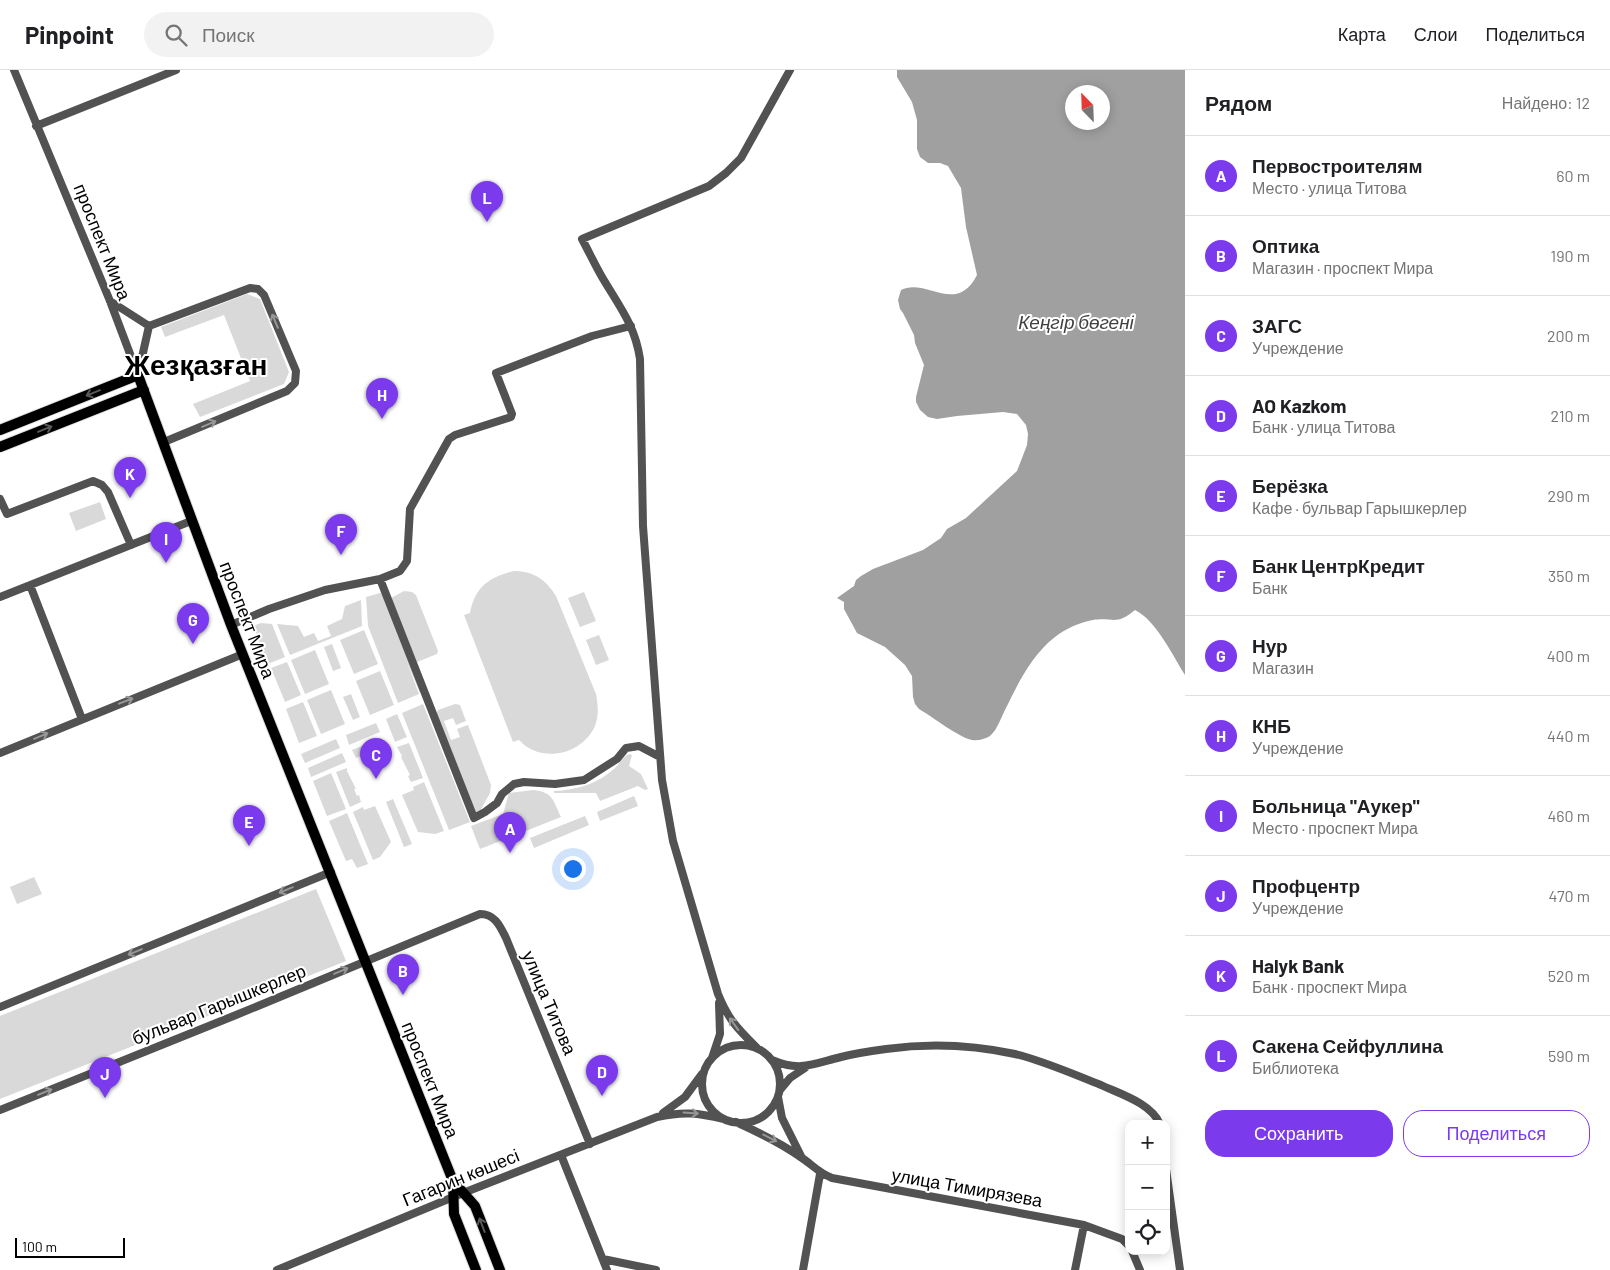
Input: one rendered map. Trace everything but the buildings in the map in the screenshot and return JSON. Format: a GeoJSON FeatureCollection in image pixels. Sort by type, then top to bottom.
{"type":"FeatureCollection","features":[{"type":"Feature","properties":{"kind":"main road","name":"проспект Мира"},"geometry":{"type":"LineString","coordinates":[[138,374],[231,625],[331,872],[458,1195],[474,1206],[500,1270]]}},
{"type":"Feature","properties":{"kind":"main road"},"geometry":{"type":"LineString","coordinates":[[0,430],[138,374]]}},
{"type":"Feature","properties":{"kind":"main road"},"geometry":{"type":"LineString","coordinates":[[0,447],[144,390]]}},
{"type":"Feature","properties":{"kind":"main road"},"geometry":{"type":"LineString","coordinates":[[458,1195],[454,1214],[476,1270]]}},
{"type":"Feature","properties":{"kind":"street","name":"проспект Мира"},"geometry":{"type":"LineString","coordinates":[[14,70],[110,301],[138,374]]}},
{"type":"Feature","properties":{"kind":"street"},"geometry":{"type":"LineString","coordinates":[[36,126],[176,70]]}},
{"type":"Feature","properties":{"kind":"street"},"geometry":{"type":"LineString","coordinates":[[790,70],[741,158],[726,173],[709,186],[582,239],[632,326],[640,359],[643,526],[662,780],[673,840],[724,1009],[737,1029],[772,1060],[790,1066],[807,1067]]}},
{"type":"Feature","properties":{"kind":"street"},"geometry":{"type":"LineString","coordinates":[[149,326],[250,288],[258,289],[264,295],[296,371],[294,383],[287,392],[164,442]]}},
{"type":"Feature","properties":{"kind":"street"},"geometry":{"type":"LineString","coordinates":[[110,301],[149,326]]}},
{"type":"Feature","properties":{"kind":"street"},"geometry":{"type":"LineString","coordinates":[[138,374],[149,326]]}},
{"type":"Feature","properties":{"kind":"street"},"geometry":{"type":"LineString","coordinates":[[231,625],[269,609],[325,590],[380,579],[400,571],[407,561],[410,509],[450,439],[453,436],[511,418],[512,414],[496,373],[592,336],[632,326]]}},
{"type":"Feature","properties":{"kind":"street"},"geometry":{"type":"LineString","coordinates":[[0,499],[7,514],[93,481],[102,485],[108,492],[132,544]]}},
{"type":"Feature","properties":{"kind":"street"},"geometry":{"type":"LineString","coordinates":[[0,597],[191,521]]}},
{"type":"Feature","properties":{"kind":"street"},"geometry":{"type":"LineString","coordinates":[[380,579],[474,818],[486,812],[497,803],[502,794],[514,784],[524,782],[555,784],[584,780],[617,759],[626,748],[639,746],[660,757]]}},
{"type":"Feature","properties":{"kind":"street"},"geometry":{"type":"LineString","coordinates":[[30,585],[82,719]]}},
{"type":"Feature","properties":{"kind":"street"},"geometry":{"type":"LineString","coordinates":[[0,753],[243,654]]}},
{"type":"Feature","properties":{"kind":"street"},"geometry":{"type":"LineString","coordinates":[[0,1007],[331,872]]}},
{"type":"Feature","properties":{"kind":"street","name":"бульвар Гарышкерлер"},"geometry":{"type":"LineString","coordinates":[[0,1110],[480,914]]}},
{"type":"Feature","properties":{"kind":"street","name":"улица Титова"},"geometry":{"type":"LineString","coordinates":[[480,914],[486,914],[496,920],[506,938],[590,1144]]}},
{"type":"Feature","properties":{"kind":"street"},"geometry":{"type":"LineString","coordinates":[[657,1117],[685,1097],[705,1071],[712,1058],[720,1034],[718,994]]}},
{"type":"Feature","properties":{"kind":"street"},"geometry":{"type":"LineString","coordinates":[[712,1058],[734,1046],[750,1046],[758,1049]]}},
{"type":"Feature","properties":{"kind":"street"},"geometry":{"type":"LineString","coordinates":[[736,1122],[750,1122],[762,1116],[772,1107],[790,1078],[807,1067],[843,1056],[887,1048],[956,1046],[1017,1054],[1044,1063],[1116,1092],[1140,1104],[1152,1112],[1157,1120]]}},
{"type":"Feature","properties":{"kind":"street"},"geometry":{"type":"LineString","coordinates":[[772,1060],[779,1076],[782,1118],[802,1157]]}},
{"type":"Feature","properties":{"kind":"street"},"geometry":{"type":"LineString","coordinates":[[705,1071],[702,1086],[706,1102],[711,1109],[724,1119]]}},
{"type":"Feature","properties":{"kind":"street"},"geometry":{"type":"LineString","coordinates":[[657,1117],[676,1112],[705,1115],[736,1122],[777,1142],[802,1157]]}},
{"type":"Feature","properties":{"kind":"street","name":"Гагарин көшесі"},"geometry":{"type":"LineString","coordinates":[[277,1270],[458,1195],[657,1117]]}},
{"type":"Feature","properties":{"kind":"street"},"geometry":{"type":"LineString","coordinates":[[560,1155],[607,1270]]}},
{"type":"Feature","properties":{"kind":"street","name":"улица Тимирязева"},"geometry":{"type":"LineString","coordinates":[[802,1157],[820,1174],[832,1178],[1084,1225],[1125,1243]]}},
{"type":"Feature","properties":{"kind":"street"},"geometry":{"type":"LineString","coordinates":[[803,1270],[820,1174]]}},
{"type":"Feature","properties":{"kind":"street"},"geometry":{"type":"LineString","coordinates":[[1170,1198],[1180,1270]]}},
{"type":"Feature","properties":{"kind":"street"},"geometry":{"type":"LineString","coordinates":[[1076,1270],[1084,1225]]}},
{"type":"Feature","properties":{"kind":"street"},"geometry":{"type":"LineString","coordinates":[[1134,1255],[1140,1270]]}},
{"type":"Feature","properties":{"kind":"street"},"geometry":{"type":"LineString","coordinates":[[602,1259],[656,1270]]}},
{"type":"Feature","properties":{"kind":"shaded area"},"geometry":{"type":"Polygon","coordinates":[[[247,294],[260,299],[289,372],[284,384],[200,417],[193,404],[250,381],[224,315],[165,337],[161,327],[247,294]]]}},
{"type":"Feature","properties":{"kind":"shaded area"},"geometry":{"type":"Polygon","coordinates":[[[100,502],[106,519],[76,531],[69,513],[100,502]]]}},
{"type":"Feature","properties":{"kind":"shaded area"},"geometry":{"type":"Polygon","coordinates":[[[521,571],[539,578],[548,585],[556,596],[596,694],[598,710],[595,726],[581,744],[571,750],[549,754],[538,752],[519,740],[513,742],[464,615],[470,613],[475,596],[484,585],[497,576],[521,571]]]}},
{"type":"Feature","properties":{"kind":"shaded area"},"geometry":{"type":"Polygon","coordinates":[[[404,591],[412,592],[416,595],[438,651],[437,654],[417,662],[391,598],[404,591]]]}},
{"type":"Feature","properties":{"kind":"shaded area"},"geometry":{"type":"Polygon","coordinates":[[[584,592],[596,621],[580,627],[568,598],[584,592]]]}},
{"type":"Feature","properties":{"kind":"shaded area"},"geometry":{"type":"Polygon","coordinates":[[[380,593],[383,594],[421,692],[406,660],[419,694],[398,703],[368,626],[366,597],[380,593]]]}},
{"type":"Feature","properties":{"kind":"shaded area"},"geometry":{"type":"Polygon","coordinates":[[[361,600],[362,626],[290,655],[277,624],[298,626],[304,637],[314,633],[318,641],[331,636],[327,626],[342,619],[345,606],[361,600]]]}},
{"type":"Feature","properties":{"kind":"shaded area"},"geometry":{"type":"Polygon","coordinates":[[[261,623],[272,624],[285,657],[268,664],[253,626],[261,623]]]}},
{"type":"Feature","properties":{"kind":"shaded area"},"geometry":{"type":"Polygon","coordinates":[[[364,630],[378,664],[354,674],[340,640],[364,630]]]}},
{"type":"Feature","properties":{"kind":"shaded area"},"geometry":{"type":"Polygon","coordinates":[[[599,635],[609,660],[596,665],[586,640],[599,635]]]}},
{"type":"Feature","properties":{"kind":"shaded area"},"geometry":{"type":"Polygon","coordinates":[[[332,644],[341,668],[333,671],[324,647],[332,644]]]}},
{"type":"Feature","properties":{"kind":"shaded area"},"geometry":{"type":"Polygon","coordinates":[[[315,650],[329,684],[305,694],[291,660],[315,650]]]}},
{"type":"Feature","properties":{"kind":"shaded area"},"geometry":{"type":"Polygon","coordinates":[[[287,662],[301,695],[285,702],[271,668],[287,662]]]}},
{"type":"Feature","properties":{"kind":"shaded area"},"geometry":{"type":"Polygon","coordinates":[[[380,671],[394,705],[370,715],[356,681],[380,671]]]}},
{"type":"Feature","properties":{"kind":"shaded area"},"geometry":{"type":"Polygon","coordinates":[[[331,690],[345,724],[321,734],[307,700],[331,690]]]}},
{"type":"Feature","properties":{"kind":"shaded area"},"geometry":{"type":"Polygon","coordinates":[[[351,694],[360,717],[353,720],[343,697],[351,694]]]}},
{"type":"Feature","properties":{"kind":"shaded area"},"geometry":{"type":"Polygon","coordinates":[[[303,702],[317,736],[299,743],[286,709],[303,702]]]}},
{"type":"Feature","properties":{"kind":"shaded area"},"geometry":{"type":"Polygon","coordinates":[[[423,704],[470,822],[449,830],[402,713],[423,704]]]}},
{"type":"Feature","properties":{"kind":"shaded area"},"geometry":{"type":"Polygon","coordinates":[[[455,704],[460,705],[466,721],[456,725],[453,718],[444,721],[451,740],[460,737],[457,729],[468,725],[491,785],[490,793],[479,813],[475,813],[436,714],[438,710],[455,704]]]}},
{"type":"Feature","properties":{"kind":"shaded area"},"geometry":{"type":"Polygon","coordinates":[[[397,714],[407,737],[395,742],[386,719],[397,714]]]}},
{"type":"Feature","properties":{"kind":"shaded area"},"geometry":{"type":"Polygon","coordinates":[[[376,723],[380,732],[349,745],[346,735],[376,723]]]}},
{"type":"Feature","properties":{"kind":"shaded area"},"geometry":{"type":"Polygon","coordinates":[[[381,738],[385,746],[356,758],[352,750],[381,738]]]}},
{"type":"Feature","properties":{"kind":"shaded area"},"geometry":{"type":"Polygon","coordinates":[[[336,739],[340,748],[305,763],[301,754],[336,739]]]}},
{"type":"Feature","properties":{"kind":"shaded area"},"geometry":{"type":"Polygon","coordinates":[[[409,743],[423,778],[411,782],[408,776],[410,775],[397,747],[409,743]]]}},
{"type":"Feature","properties":{"kind":"shaded area"},"geometry":{"type":"Polygon","coordinates":[[[342,753],[346,762],[311,777],[308,768],[342,753]]]}},
{"type":"Feature","properties":{"kind":"shaded area"},"geometry":{"type":"Polygon","coordinates":[[[629,754],[632,755],[629,766],[641,774],[648,789],[645,790],[638,786],[600,801],[596,793],[554,793],[554,791],[578,788],[594,782],[608,774],[629,754]]]}},
{"type":"Feature","properties":{"kind":"shaded area"},"geometry":{"type":"Polygon","coordinates":[[[347,768],[356,789],[354,789],[357,796],[359,795],[361,802],[350,807],[336,772],[347,768]]]}},
{"type":"Feature","properties":{"kind":"shaded area"},"geometry":{"type":"Polygon","coordinates":[[[331,773],[346,809],[327,816],[313,781],[331,773]]]}},
{"type":"Feature","properties":{"kind":"shaded area"},"geometry":{"type":"Polygon","coordinates":[[[424,782],[444,831],[435,834],[418,832],[402,795],[414,790],[413,787],[424,782]]]}},
{"type":"Feature","properties":{"kind":"shaded area"},"geometry":{"type":"Polygon","coordinates":[[[533,790],[549,795],[561,817],[480,849],[471,826],[503,814],[509,793],[533,790]]]}},
{"type":"Feature","properties":{"kind":"shaded area"},"geometry":{"type":"Polygon","coordinates":[[[634,796],[638,806],[600,821],[597,812],[634,796]]]}},
{"type":"Feature","properties":{"kind":"shaded area"},"geometry":{"type":"Polygon","coordinates":[[[393,799],[412,844],[404,847],[386,802],[393,799]]]}},
{"type":"Feature","properties":{"kind":"shaded area"},"geometry":{"type":"Polygon","coordinates":[[[375,806],[391,842],[380,857],[373,860],[353,812],[363,807],[364,810],[375,806]]]}},
{"type":"Feature","properties":{"kind":"shaded area"},"geometry":{"type":"Polygon","coordinates":[[[347,813],[368,864],[357,868],[352,859],[346,861],[329,821],[347,813]]]}},
{"type":"Feature","properties":{"kind":"shaded area"},"geometry":{"type":"Polygon","coordinates":[[[585,816],[589,825],[534,848],[530,838],[585,816]]]}},
{"type":"Feature","properties":{"kind":"shaded area"},"geometry":{"type":"Polygon","coordinates":[[[34,877],[42,894],[17,904],[10,887],[34,877]]]}},
{"type":"Feature","properties":{"kind":"shaded area"},"geometry":{"type":"Polygon","coordinates":[[[316,889],[346,961],[0,1099],[0,1016],[316,889]]]}},
{"type":"Feature","properties":{"kind":"water","name":"Кеңгір бөгені"},"geometry":{"type":"Polygon","coordinates":[[[897,70],[1185,70],[1185,675],[1157,630],[1143,615],[1135,610],[1123,618],[1115,620],[1100,619],[1083,622],[1059,634],[1040,651],[1022,678],[995,730],[990,736],[979,740],[972,740],[960,735],[919,709],[913,697],[912,676],[905,665],[885,647],[857,633],[844,609],[844,602],[837,598],[854,586],[856,580],[861,576],[873,569],[923,550],[941,538],[947,529],[966,518],[1017,471],[1027,445],[1028,434],[1026,425],[1017,414],[1003,412],[937,419],[928,417],[920,410],[916,402],[924,365],[915,343],[914,335],[900,309],[898,300],[901,290],[911,287],[940,293],[960,293],[969,287],[977,275],[966,227],[961,188],[948,166],[940,163],[928,163],[920,157],[917,149],[917,120],[912,102],[897,77],[897,70]]]}},
{"type":"Feature","properties":{"kind":"place","name":"Сакена Сейфуллина"},"geometry":{"type":"Point","coordinates":[487,222]}},
{"type":"Feature","properties":{"kind":"place","name":"КНБ"},"geometry":{"type":"Point","coordinates":[382,419]}},
{"type":"Feature","properties":{"kind":"place","name":"Halyk Bank"},"geometry":{"type":"Point","coordinates":[130,498]}},
{"type":"Feature","properties":{"kind":"place","name":"Банк ЦентрКредит"},"geometry":{"type":"Point","coordinates":[341,555]}},
{"type":"Feature","properties":{"kind":"place","name":"Больница \"Аукер\""},"geometry":{"type":"Point","coordinates":[166,563]}},
{"type":"Feature","properties":{"kind":"place","name":"Нур"},"geometry":{"type":"Point","coordinates":[193,644]}},
{"type":"Feature","properties":{"kind":"place","name":"ЗАГС"},"geometry":{"type":"Point","coordinates":[376,779]}},
{"type":"Feature","properties":{"kind":"place","name":"Берёзка"},"geometry":{"type":"Point","coordinates":[249,846]}},
{"type":"Feature","properties":{"kind":"place","name":"Первостроителям"},"geometry":{"type":"Point","coordinates":[510,853]}},
{"type":"Feature","properties":{"kind":"place","name":"Оптика"},"geometry":{"type":"Point","coordinates":[403,995]}},
{"type":"Feature","properties":{"kind":"place","name":"AO Kazkom"},"geometry":{"type":"Point","coordinates":[602,1096]}},
{"type":"Feature","properties":{"kind":"place","name":"Профцентр"},"geometry":{"type":"Point","coordinates":[105,1098]}},
{"type":"Feature","properties":{"kind":"district","name":"Жезқазған"},"geometry":{"type":"Point","coordinates":[196,365]}}]}
